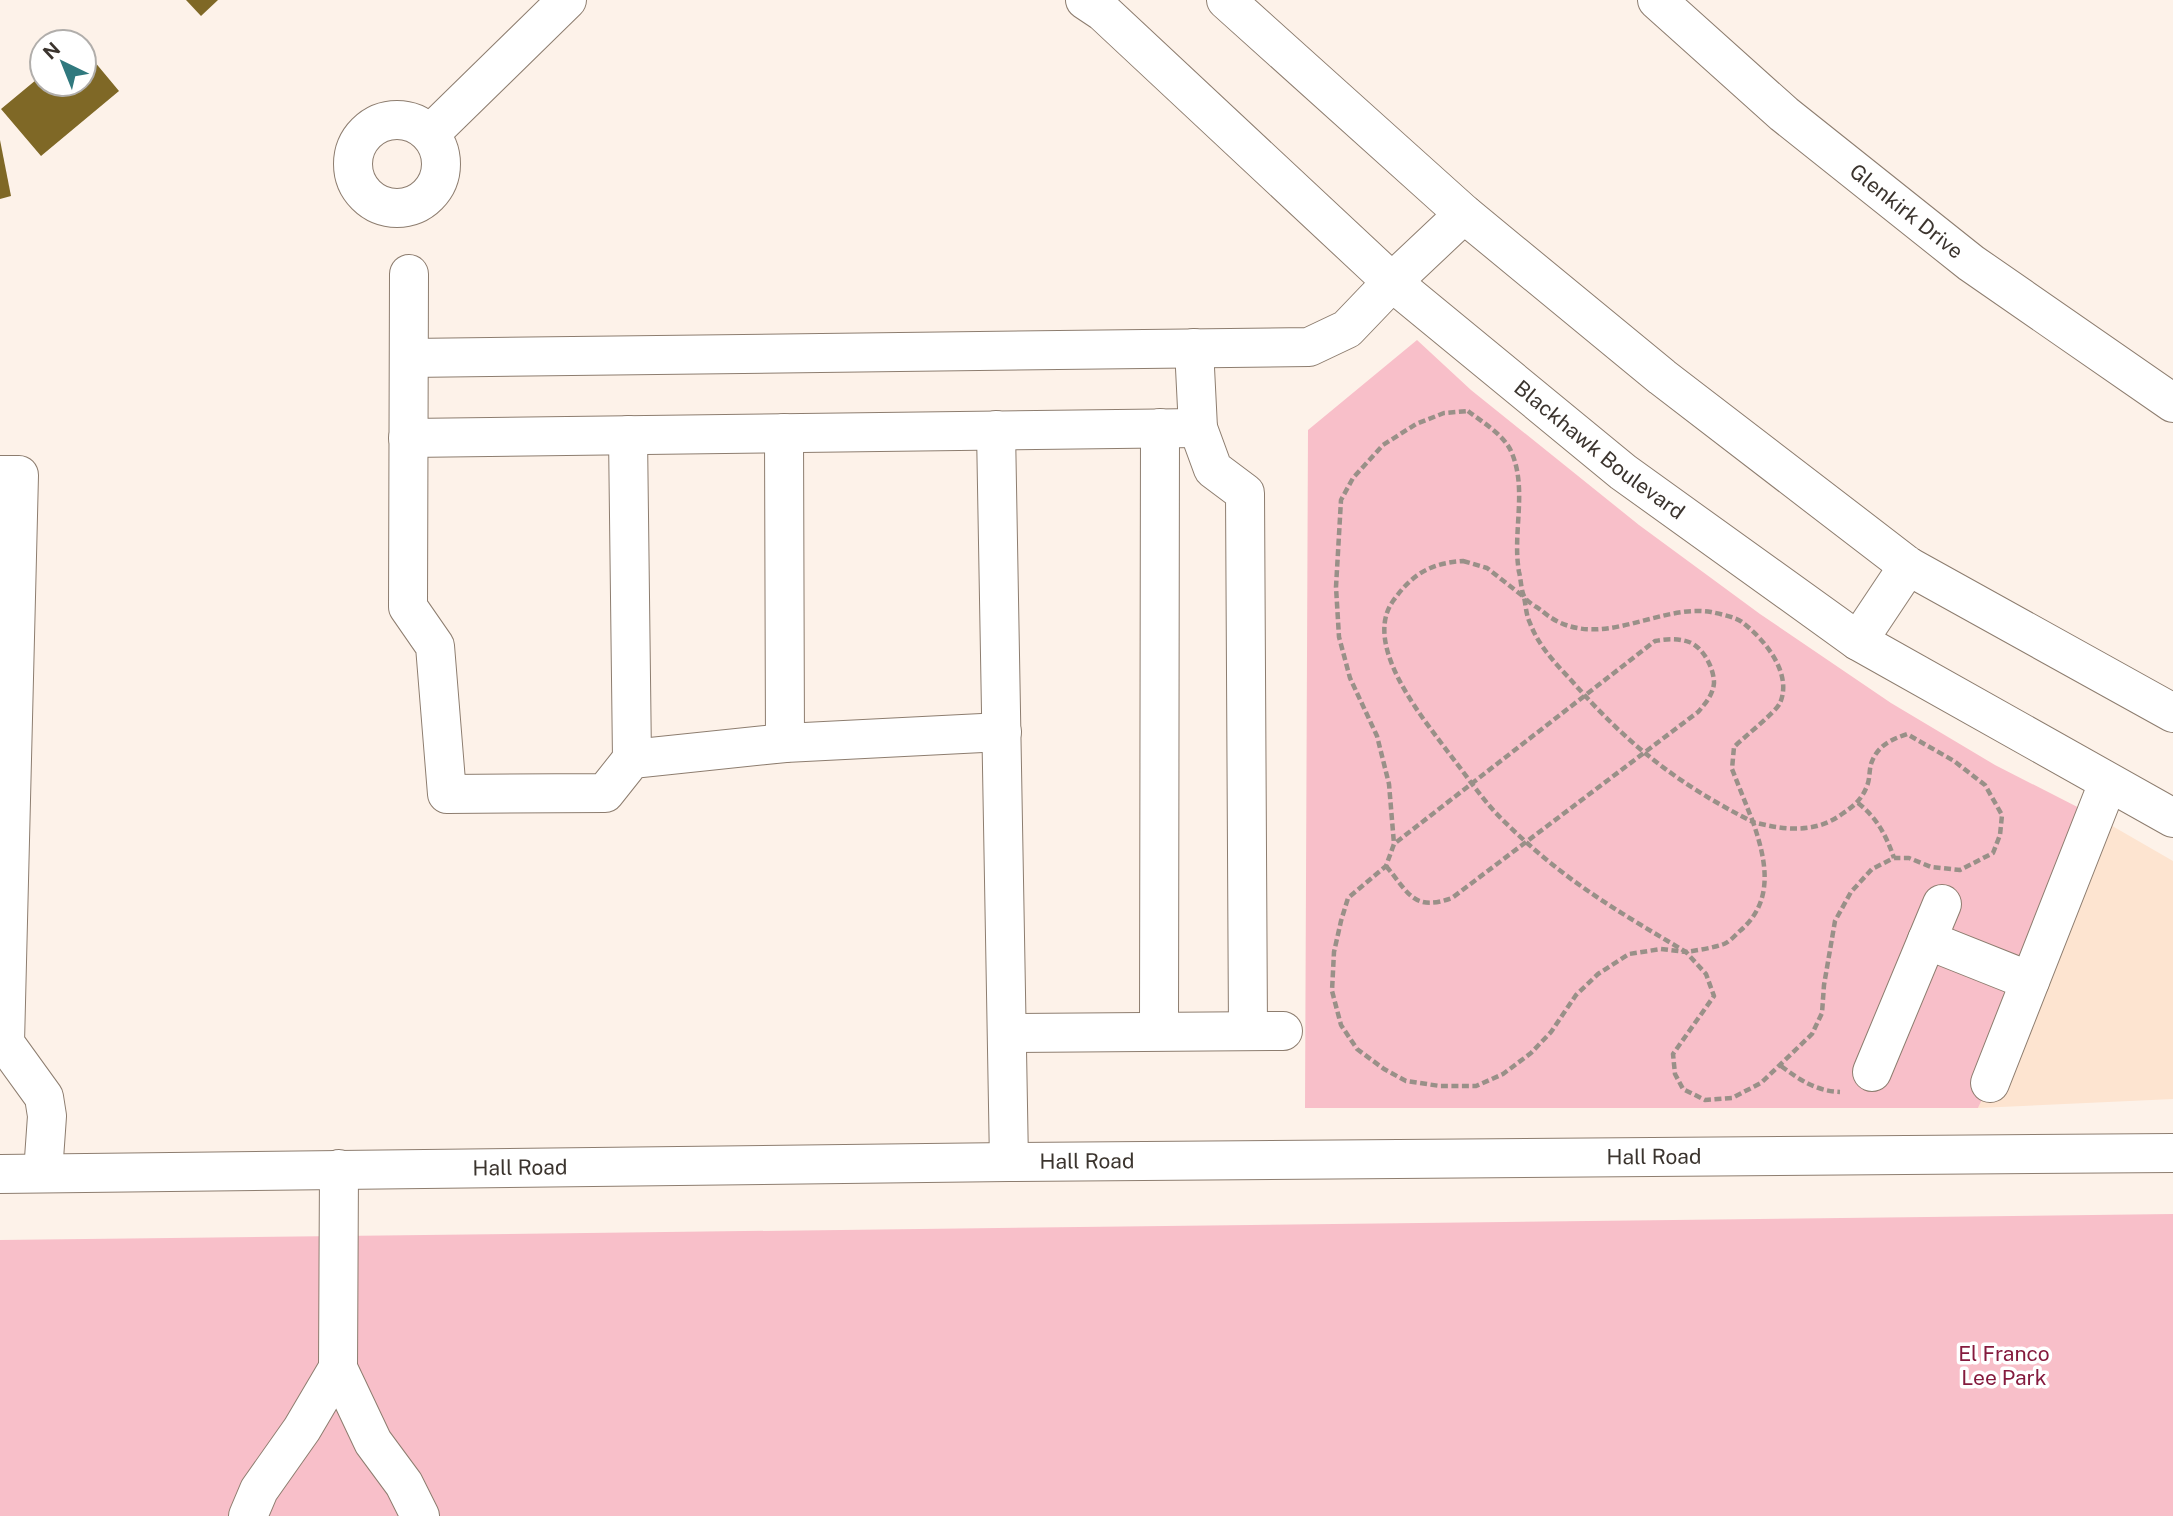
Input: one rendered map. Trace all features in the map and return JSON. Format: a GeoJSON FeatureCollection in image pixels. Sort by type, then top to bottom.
{"type":"FeatureCollection","features":[{"type":"Feature","properties":{"kind":"street"},"geometry":{"type":"LineString","coordinates":[[430,134],[567,0]]}},
{"type":"Feature","properties":{"kind":"street","name":"Blackhawk Boulevard"},"geometry":{"type":"LineString","coordinates":[[1085,0],[1103,12],[1392,282],[1623,472],[1858,641],[2173,818]]}},
{"type":"Feature","properties":{"kind":"street"},"geometry":{"type":"LineString","coordinates":[[1226,0],[1464,215],[1662,377],[1908,566],[2173,713]]}},
{"type":"Feature","properties":{"kind":"street","name":"Glenkirk Drive"},"geometry":{"type":"LineString","coordinates":[[1657,0],[1784,114],[1971,263],[2173,403]]}},
{"type":"Feature","properties":{"kind":"street"},"geometry":{"type":"LineString","coordinates":[[409,358],[1309,346],[1347,329],[1392,282],[1464,215]]}},
{"type":"Feature","properties":{"kind":"street"},"geometry":{"type":"LineString","coordinates":[[409,274],[408,607],[435,646],[447,794],[605,793],[632,759],[628,435]]}},
{"type":"Feature","properties":{"kind":"street"},"geometry":{"type":"LineString","coordinates":[[1007,1033],[1265,1031],[1245,493],[1213,469],[1198,428],[1194,348]]}},
{"type":"Feature","properties":{"kind":"street"},"geometry":{"type":"LineString","coordinates":[[1159,1031],[1160,428]]}},
{"type":"Feature","properties":{"kind":"street"},"geometry":{"type":"LineString","coordinates":[[408,438],[1198,428]]}},
{"type":"Feature","properties":{"kind":"street"},"geometry":{"type":"LineString","coordinates":[[996,430],[1009,1162]]}},
{"type":"Feature","properties":{"kind":"street"},"geometry":{"type":"LineString","coordinates":[[784,433],[785,743]]}},
{"type":"Feature","properties":{"kind":"street"},"geometry":{"type":"LineString","coordinates":[[0,475],[19,475],[6,760],[5,1042],[44,1097],[47,1116],[43,1173]]}},
{"type":"Feature","properties":{"kind":"street"},"geometry":{"type":"LineString","coordinates":[[1858,641],[1908,566]]}},
{"type":"Feature","properties":{"kind":"street"},"geometry":{"type":"LineString","coordinates":[[632,759],[785,743],[1002,732]]}},
{"type":"Feature","properties":{"kind":"street"},"geometry":{"type":"LineString","coordinates":[[1990,1083],[2108,783]]}},
{"type":"Feature","properties":{"kind":"street"},"geometry":{"type":"LineString","coordinates":[[1872,1072],[1942,904]]}},
{"type":"Feature","properties":{"kind":"street"},"geometry":{"type":"LineString","coordinates":[[1927,940],[2030,981]]}},
{"type":"Feature","properties":{"kind":"street","name":"Hall Road"},"geometry":{"type":"LineString","coordinates":[[0,1174],[1009,1162],[2173,1153]]}},
{"type":"Feature","properties":{"kind":"street"},"geometry":{"type":"LineString","coordinates":[[339,1169],[338,1368],[373,1442],[404,1484],[420,1516]]}},
{"type":"Feature","properties":{"kind":"street"},"geometry":{"type":"LineString","coordinates":[[248,1516],[260,1490],[302,1429],[338,1368]]}},
{"type":"Feature","properties":{"kind":"path"},"geometry":{"type":"LineString","coordinates":[[1584,695],[1540,645],[1529,622],[1524,597],[1516,552],[1519,476],[1510,449],[1489,427],[1468,411],[1444,413],[1416,424],[1383,445],[1353,478],[1340,500],[1336,587],[1339,636],[1350,678],[1377,736],[1389,785],[1394,844],[1386,866],[1348,898],[1334,952],[1332,991],[1341,1026],[1357,1049],[1406,1081],[1440,1086],[1476,1086],[1503,1073],[1531,1053],[1550,1032],[1576,995],[1598,974],[1629,954],[1661,949],[1686,952],[1726,943],[1746,925],[1758,909],[1766,886],[1765,867],[1753,822],[1732,769],[1734,747],[1779,705],[1784,686],[1780,669],[1768,649],[1740,621],[1710,612],[1676,613],[1623,627],[1580,629],[1553,621],[1524,597],[1487,568],[1464,561],[1442,563],[1421,572],[1399,593],[1385,612],[1387,650],[1396,675],[1426,722],[1472,783],[1494,811],[1526,842],[1580,886],[1686,952],[1706,974],[1714,996],[1673,1054],[1675,1074],[1683,1089],[1705,1100],[1732,1098],[1761,1083],[1812,1034],[1822,1013],[1835,921],[1851,892],[1872,869],[1894,858],[1909,858],[1931,867],[1960,870],[1993,853],[2000,835],[2002,814],[1985,785],[1954,761],[1907,734],[1887,741],[1871,763],[1867,785],[1858,803],[1832,821],[1809,829],[1778,829],[1753,822],[1715,803],[1671,775],[1643,753],[1584,695]]}},
{"type":"Feature","properties":{"kind":"path"},"geometry":{"type":"LineString","coordinates":[[1386,866],[1413,897],[1423,904],[1435,904],[1452,898],[1698,712],[1714,685],[1712,671],[1704,654],[1691,642],[1671,639],[1655,641],[1394,844]]}},
{"type":"Feature","properties":{"kind":"path"},"geometry":{"type":"LineString","coordinates":[[1858,803],[1872,814],[1887,836],[1894,858]]}},
{"type":"Feature","properties":{"kind":"path"},"geometry":{"type":"LineString","coordinates":[[1781,1066],[1806,1084],[1830,1091],[1854,1092],[1864,1089],[1872,1072]]}},
{"type":"Feature","properties":{"kind":"shaded area"},"geometry":{"type":"Polygon","coordinates":[[[2095,816],[2173,861],[2173,1099],[1978,1108],[1990,1083],[2095,816]]]}},
{"type":"Feature","properties":{"kind":"green space"},"geometry":{"type":"Polygon","coordinates":[[[1417,340],[1471,390],[1639,525],[1760,614],[1891,703],[1995,765],[2095,816],[1978,1108],[1305,1108],[1308,430],[1417,340]]]}},
{"type":"Feature","properties":{"kind":"green space","name":"El Franco Lee Park"},"geometry":{"type":"Polygon","coordinates":[[[2173,1214],[2173,1516],[0,1516],[0,1240],[2173,1214]]]}},
{"type":"Feature","properties":{"kind":"building"},"geometry":{"type":"Polygon","coordinates":[[[186,0],[218,0],[201,16],[186,0]]]}},
{"type":"Feature","properties":{"kind":"building"},"geometry":{"type":"Polygon","coordinates":[[[98,66],[119,91],[41,156],[1,109],[28,87],[28,98],[98,98],[98,66]]]}},
{"type":"Feature","properties":{"kind":"building"},"geometry":{"type":"Polygon","coordinates":[[[0,140],[11,196],[0,199],[0,140]]]}}]}
